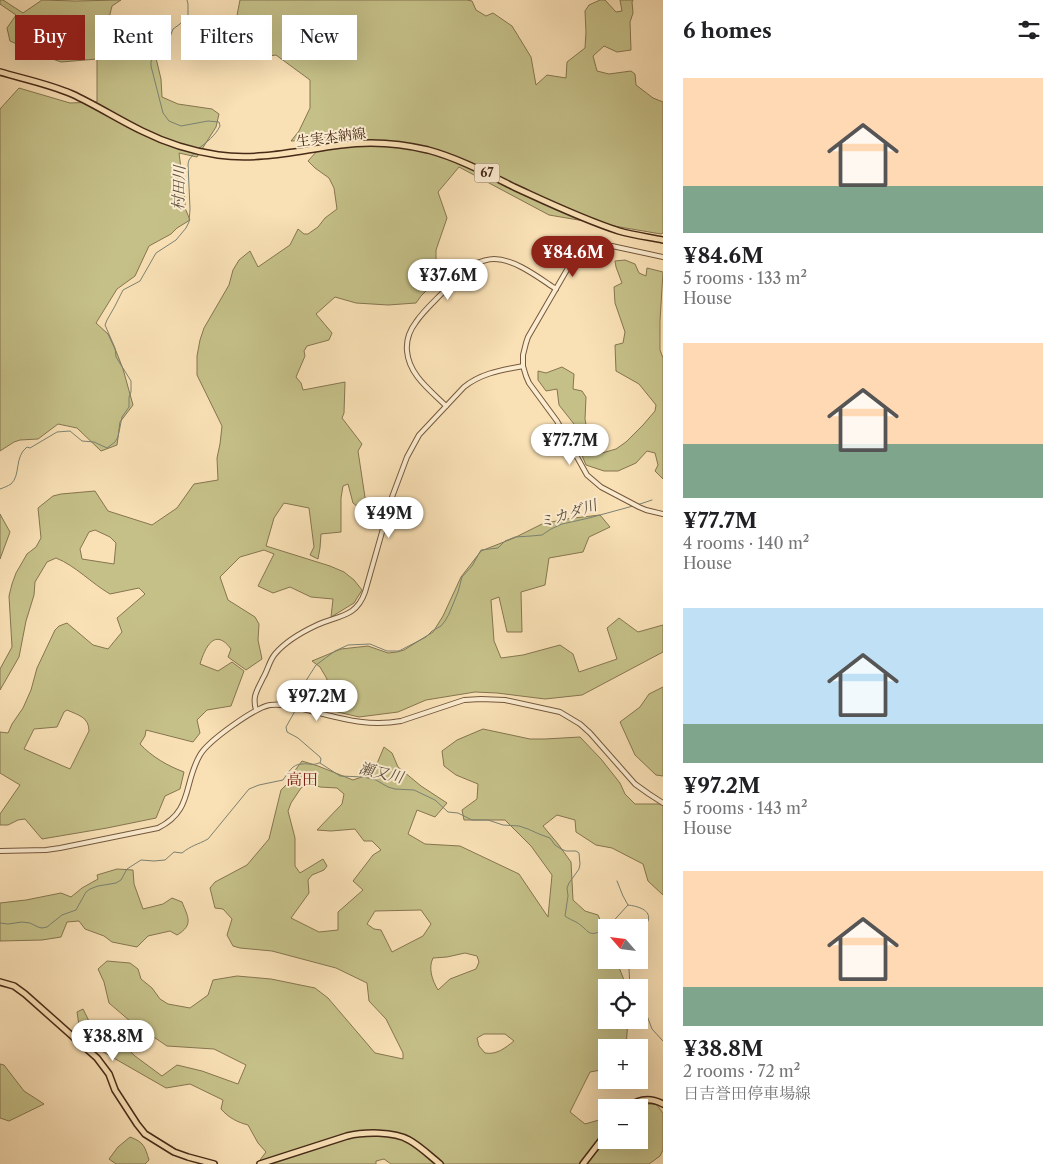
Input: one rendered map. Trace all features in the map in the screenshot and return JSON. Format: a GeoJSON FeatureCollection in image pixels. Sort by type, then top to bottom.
{"type":"FeatureCollection","features":[{"type":"Feature","properties":{"kind":"main road","name":"生実本納線"},"geometry":{"type":"LineString","coordinates":[[0,72],[71,94],[165,141],[189,149],[218,155],[246,157],[276,155],[342,145],[371,143],[404,145],[428,150],[468,164],[592,222],[621,231],[663,240]]}},
{"type":"Feature","properties":{"kind":"main road"},"geometry":{"type":"LineString","coordinates":[[0,982],[14,986],[25,994],[97,1058],[109,1074],[115,1090],[145,1134],[174,1152],[214,1164]]}},
{"type":"Feature","properties":{"kind":"main road"},"geometry":{"type":"LineString","coordinates":[[648,1099],[663,1104]]}},
{"type":"Feature","properties":{"kind":"main road"},"geometry":{"type":"LineString","coordinates":[[260,1164],[354,1134],[368,1134],[404,1137],[440,1164]]}},
{"type":"Feature","properties":{"kind":"main road"},"geometry":{"type":"LineString","coordinates":[[583,1164],[598,1144]]}},
{"type":"Feature","properties":{"kind":"street"},"geometry":{"type":"LineString","coordinates":[[663,258],[604,245],[581,253],[574,260],[556,288],[526,343],[523,355],[523,366],[529,383],[557,421],[587,475],[601,488],[646,510],[663,514]]}},
{"type":"Feature","properties":{"kind":"street"},"geometry":{"type":"LineString","coordinates":[[446,406],[416,376],[410,364],[407,350],[408,335],[415,322],[464,271],[472,265],[487,260],[502,260],[518,265],[556,288]]}},
{"type":"Feature","properties":{"kind":"street"},"geometry":{"type":"LineString","coordinates":[[256,710],[254,695],[276,653],[309,629],[344,616],[361,603],[392,497],[407,457],[419,435],[471,381],[482,375],[523,366]]}},
{"type":"Feature","properties":{"kind":"street"},"geometry":{"type":"LineString","coordinates":[[0,851],[60,848],[158,828],[166,824],[174,817],[183,804],[193,771],[202,752],[212,742],[256,710],[271,705],[284,705],[370,724],[401,721],[464,700],[505,700],[549,709],[560,712],[580,724],[635,784],[663,803]]}},
{"type":"Feature","properties":{"kind":"shaded area"},"geometry":{"type":"Polygon","coordinates":[[[0,0],[3,0],[23,13],[42,0],[121,0],[112,6],[110,15],[95,15],[95,59],[85,60],[85,15],[16,15],[0,4],[0,0]]]}},
{"type":"Feature","properties":{"kind":"shaded area"},"geometry":{"type":"Polygon","coordinates":[[[240,0],[467,0],[472,1],[476,10],[486,16],[493,13],[512,26],[531,57],[536,85],[547,75],[566,78],[567,62],[585,48],[585,11],[589,5],[605,0],[616,12],[622,11],[620,0],[633,0],[633,13],[630,22],[631,50],[617,52],[604,46],[593,56],[597,71],[609,74],[631,71],[635,74],[636,85],[653,98],[663,102],[663,233],[549,215],[459,167],[438,192],[447,218],[436,250],[436,281],[416,303],[388,305],[356,303],[335,297],[316,314],[332,333],[329,340],[307,346],[296,377],[301,383],[303,390],[345,382],[344,413],[342,418],[362,444],[358,451],[366,504],[358,507],[353,503],[348,484],[343,486],[341,532],[321,534],[318,559],[310,555],[314,547],[309,508],[284,503],[274,518],[266,546],[344,572],[362,590],[354,603],[331,617],[333,599],[311,597],[290,587],[273,593],[258,586],[274,554],[264,550],[240,557],[220,577],[228,600],[255,617],[259,624],[258,640],[262,659],[246,670],[228,657],[231,649],[225,643],[220,640],[211,642],[200,664],[218,671],[232,662],[244,671],[231,706],[207,710],[197,720],[200,733],[193,742],[146,730],[140,744],[160,761],[184,772],[180,789],[165,796],[156,818],[42,839],[25,819],[8,825],[0,825],[0,814],[20,785],[0,773],[0,732],[8,733],[23,708],[31,690],[37,668],[55,630],[59,626],[67,623],[93,645],[108,649],[122,632],[117,618],[145,594],[139,588],[110,594],[63,561],[56,558],[47,562],[35,582],[34,595],[26,621],[19,657],[0,690],[0,669],[12,647],[9,596],[16,573],[27,554],[36,547],[41,538],[38,508],[53,496],[95,491],[108,511],[152,525],[177,508],[194,484],[218,480],[217,458],[222,426],[197,375],[197,356],[204,328],[229,285],[233,270],[239,260],[250,251],[258,267],[290,245],[298,229],[304,234],[308,234],[337,209],[334,188],[329,178],[308,161],[327,140],[291,141],[299,131],[310,108],[310,80],[283,60],[357,60],[357,15],[282,15],[282,59],[276,55],[272,56],[272,15],[237,15],[240,0]],[[95,530],[89,532],[80,549],[82,559],[114,564],[116,543],[110,537],[95,530]],[[67,710],[64,712],[57,727],[34,729],[24,749],[70,769],[89,731],[89,726],[79,715],[67,710]]]}},
{"type":"Feature","properties":{"kind":"shaded area"},"geometry":{"type":"Polygon","coordinates":[[[15,16],[15,43],[10,41],[7,28],[15,16]]]}},
{"type":"Feature","properties":{"kind":"shaded area"},"geometry":{"type":"Polygon","coordinates":[[[55,60],[85,60],[61,62],[55,60]]]}},
{"type":"Feature","properties":{"kind":"shaded area"},"geometry":{"type":"Polygon","coordinates":[[[97,60],[156,60],[161,79],[162,97],[178,104],[212,109],[219,114],[216,127],[197,157],[179,153],[185,208],[190,220],[171,234],[149,246],[135,276],[117,289],[96,323],[108,334],[116,351],[133,405],[120,422],[117,445],[101,451],[77,428],[58,424],[38,439],[20,440],[0,451],[0,109],[19,88],[70,103],[97,102],[97,60]]]}},
{"type":"Feature","properties":{"kind":"shaded area"},"geometry":{"type":"Polygon","coordinates":[[[625,260],[635,264],[639,273],[646,276],[647,268],[663,272],[660,350],[663,358],[663,479],[655,471],[658,465],[655,453],[647,451],[636,463],[618,471],[604,471],[586,465],[574,424],[559,405],[557,389],[546,391],[538,380],[538,371],[546,373],[562,367],[574,374],[573,389],[582,391],[586,397],[585,419],[590,447],[602,453],[616,449],[626,442],[655,411],[656,405],[639,384],[616,371],[615,345],[623,343],[625,332],[615,303],[614,287],[622,283],[615,261],[625,260]]]}},
{"type":"Feature","properties":{"kind":"shaded area"},"geometry":{"type":"Polygon","coordinates":[[[0,514],[10,532],[0,559],[0,514]]]}},
{"type":"Feature","properties":{"kind":"shaded area"},"geometry":{"type":"Polygon","coordinates":[[[600,515],[610,527],[589,537],[583,552],[549,558],[545,585],[521,592],[522,632],[507,632],[499,597],[491,600],[494,641],[501,658],[523,655],[560,645],[573,654],[579,672],[617,659],[607,628],[619,618],[638,632],[663,625],[663,652],[582,695],[545,699],[475,692],[426,700],[398,712],[359,717],[321,708],[327,679],[320,667],[312,661],[341,649],[368,646],[388,653],[404,650],[433,632],[443,616],[461,577],[481,551],[542,524],[600,515]]]}},
{"type":"Feature","properties":{"kind":"shaded area"},"geometry":{"type":"Polygon","coordinates":[[[663,687],[663,776],[656,775],[635,755],[620,722],[640,707],[649,694],[663,687]]]}},
{"type":"Feature","properties":{"kind":"shaded area"},"geometry":{"type":"Polygon","coordinates":[[[483,729],[530,739],[580,737],[601,759],[620,783],[625,794],[635,804],[663,804],[663,895],[648,881],[643,864],[612,848],[596,845],[576,832],[575,820],[557,815],[543,826],[571,862],[573,900],[585,911],[598,915],[600,919],[598,919],[598,969],[620,969],[624,979],[598,979],[598,1029],[627,1029],[627,1039],[598,1039],[598,1070],[590,1072],[570,1112],[585,1124],[598,1120],[598,1149],[648,1149],[648,1104],[656,1104],[663,1113],[663,1150],[660,1156],[649,1164],[391,1164],[384,1159],[376,1161],[376,1164],[257,1164],[266,1152],[258,1143],[248,1125],[233,1119],[221,1109],[223,1100],[190,1084],[166,1088],[98,1049],[80,1032],[77,1012],[83,1009],[92,1033],[112,1034],[135,1056],[162,1076],[177,1065],[202,1071],[238,1084],[246,1065],[214,1049],[167,1046],[130,1021],[109,1003],[104,982],[98,969],[107,961],[130,963],[138,969],[141,979],[152,988],[160,999],[168,1004],[190,1008],[208,995],[213,980],[237,976],[271,979],[315,988],[328,998],[375,1053],[403,1059],[403,1053],[386,1019],[369,1001],[367,983],[336,968],[272,951],[233,946],[227,935],[232,919],[223,909],[215,908],[210,888],[215,882],[247,865],[269,839],[281,790],[302,761],[353,780],[373,773],[384,747],[392,753],[398,767],[421,786],[447,803],[435,817],[417,810],[408,834],[425,844],[460,846],[519,874],[548,917],[552,875],[531,846],[505,820],[464,820],[462,810],[477,799],[478,784],[456,775],[444,766],[442,751],[457,740],[483,729]],[[310,783],[301,788],[288,811],[295,838],[295,866],[300,873],[323,859],[327,866],[324,870],[312,875],[308,880],[309,893],[291,918],[319,932],[338,930],[338,912],[363,890],[353,881],[373,855],[381,850],[372,841],[364,841],[355,829],[317,830],[342,804],[344,794],[337,788],[320,787],[310,783]],[[421,910],[375,911],[367,924],[374,929],[381,930],[392,952],[423,936],[431,924],[421,910]],[[465,953],[433,958],[431,974],[438,990],[450,979],[476,969],[479,962],[477,956],[465,953]],[[484,1034],[477,1038],[479,1046],[485,1053],[497,1052],[514,1041],[505,1034],[484,1034]]]}},
{"type":"Feature","properties":{"kind":"shaded area"},"geometry":{"type":"Polygon","coordinates":[[[117,869],[133,870],[134,884],[143,909],[163,904],[172,898],[182,902],[188,920],[186,928],[177,935],[170,931],[148,936],[137,947],[112,942],[104,936],[85,929],[79,921],[67,922],[61,937],[42,940],[0,941],[0,903],[61,893],[71,897],[98,879],[97,875],[117,869]]]}},
{"type":"Feature","properties":{"kind":"shaded area"},"geometry":{"type":"Polygon","coordinates":[[[0,1064],[4,1065],[24,1091],[44,1104],[9,1121],[0,1118],[0,1064]]]}},
{"type":"Feature","properties":{"kind":"shaded area"},"geometry":{"type":"Polygon","coordinates":[[[130,1137],[141,1143],[145,1148],[149,1160],[145,1164],[116,1164],[109,1159],[118,1147],[130,1137]]]}},
{"type":"Feature","properties":{"kind":"waterway","name":"村田川"},"geometry":{"type":"LineString","coordinates":[[187,0],[188,15],[173,29],[167,45],[151,61],[151,66],[163,113],[169,121],[181,126],[208,121],[219,122],[220,126],[216,133],[198,149]]}},
{"type":"Feature","properties":{"kind":"waterway","name":"村田川"},"geometry":{"type":"LineString","coordinates":[[0,489],[11,484],[14,480],[23,451],[27,447],[30,448],[57,432],[70,431],[82,441],[94,442],[107,448],[118,437],[122,417],[129,407],[131,381],[116,357],[115,348],[105,325],[123,290],[140,281],[156,253],[176,240],[186,228],[189,222],[190,209],[188,164],[195,152]]}},
{"type":"Feature","properties":{"kind":"waterway","name":"ミカダ川"},"geometry":{"type":"LineString","coordinates":[[637,505],[652,500]]}},
{"type":"Feature","properties":{"kind":"waterway","name":"ミカダ川"},"geometry":{"type":"LineString","coordinates":[[320,763],[320,757],[298,738],[287,732],[286,727],[295,711],[300,690],[316,665],[335,651],[348,645],[370,644],[387,651],[399,651],[426,637],[445,621],[458,592],[462,577],[472,566],[481,550],[498,548],[505,541],[515,537],[542,535],[562,524],[633,506]]}},
{"type":"Feature","properties":{"kind":"waterway","name":"瀬又川"},"geometry":{"type":"LineString","coordinates":[[0,923],[22,922],[42,928],[47,927],[62,915],[76,910],[86,892],[90,889],[116,883],[121,880],[127,869],[141,860],[165,860],[174,852],[182,853],[208,839],[249,789],[283,780],[291,769],[299,764],[319,763]]}},
{"type":"Feature","properties":{"kind":"waterway","name":"瀬又川"},"geometry":{"type":"LineString","coordinates":[[320,763],[340,776],[364,777],[376,780],[395,789],[414,790],[435,800],[448,812],[458,813],[472,820],[488,820],[503,825],[519,826],[550,838],[561,849],[576,851],[579,853],[580,864],[579,869],[567,888],[568,896],[565,916],[589,932],[598,932]]}},
{"type":"Feature","properties":{"kind":"waterway"},"geometry":{"type":"LineString","coordinates":[[617,881],[628,905]]}},
{"type":"Feature","properties":{"kind":"waterway","name":"瀬又川"},"geometry":{"type":"LineString","coordinates":[[615,919],[628,905],[646,911],[649,917],[648,921]]}},
{"type":"Feature","properties":{"kind":"waterway","name":"瀬又川"},"geometry":{"type":"LineString","coordinates":[[629,969],[630,979]]}},
{"type":"Feature","properties":{"kind":"waterway","name":"瀬又川"},"geometry":{"type":"LineString","coordinates":[[648,1018],[652,1029],[663,1041]]}},
{"type":"Feature","properties":{"kind":"district","name":"高田"},"geometry":{"type":"Point","coordinates":[302,779]}}]}
